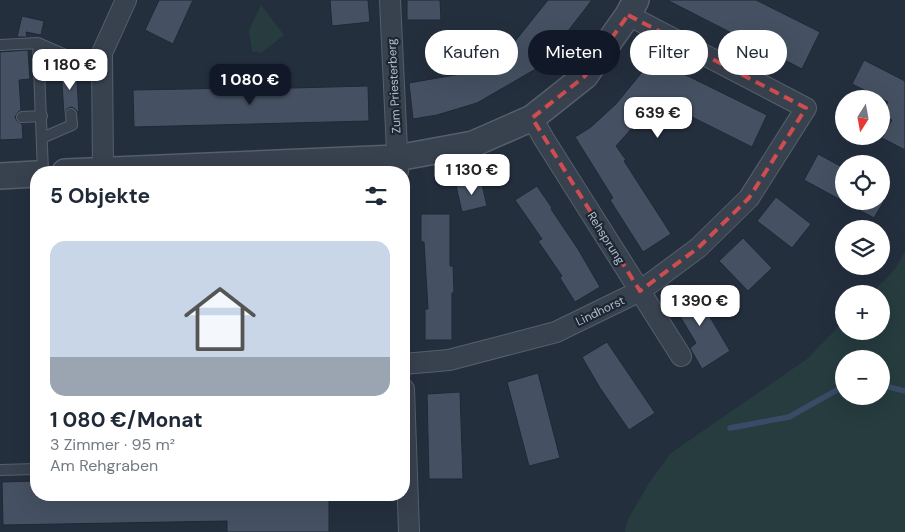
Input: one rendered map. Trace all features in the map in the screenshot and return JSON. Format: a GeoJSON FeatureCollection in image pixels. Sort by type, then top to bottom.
{"type":"FeatureCollection","features":[{"type":"Feature","properties":{"kind":"street"},"geometry":{"type":"LineString","coordinates":[[103,166],[102,53],[126,0]]}},
{"type":"Feature","properties":{"kind":"street","name":"Zum Priesterberg"},"geometry":{"type":"LineString","coordinates":[[390,0],[397,165]]}},
{"type":"Feature","properties":{"kind":"street"},"geometry":{"type":"LineString","coordinates":[[348,166],[397,165],[472,144],[532,118],[585,76],[632,8]]}},
{"type":"Feature","properties":{"kind":"street","name":"Lindhorst"},"geometry":{"type":"LineString","coordinates":[[410,363],[449,360],[556,332],[640,291],[698,248],[749,198],[806,108],[632,8]]}},
{"type":"Feature","properties":{"kind":"street","name":"Rehsprung"},"geometry":{"type":"LineString","coordinates":[[532,118],[549,148],[681,356]]}},
{"type":"Feature","properties":{"kind":"street"},"geometry":{"type":"LineString","coordinates":[[0,176],[30,174]]}},
{"type":"Feature","properties":{"kind":"street"},"geometry":{"type":"LineString","coordinates":[[408,501],[409,532]]}},
{"type":"Feature","properties":{"kind":"lane"},"geometry":{"type":"LineString","coordinates":[[0,45],[38,43],[68,56],[69,67]]}},
{"type":"Feature","properties":{"kind":"lane"},"geometry":{"type":"LineString","coordinates":[[38,43],[43,166]]}},
{"type":"Feature","properties":{"kind":"lane"},"geometry":{"type":"LineString","coordinates":[[42,138],[72,125],[71,114]]}},
{"type":"Feature","properties":{"kind":"lane"},"geometry":{"type":"LineString","coordinates":[[22,117],[42,116]]}},
{"type":"Feature","properties":{"kind":"lane"},"geometry":{"type":"LineString","coordinates":[[0,470],[30,470]]}},
{"type":"Feature","properties":{"kind":"highlighted area"},"geometry":{"type":"Polygon","coordinates":[[[628,15],[806,108],[749,198],[698,248],[640,291],[532,118],[585,76],[628,15]]]}},
{"type":"Feature","properties":{"kind":"green space"},"geometry":{"type":"Polygon","coordinates":[[[261,5],[284,35],[261,53],[252,51],[249,30],[261,5]]]}},
{"type":"Feature","properties":{"kind":"green space"},"geometry":{"type":"Polygon","coordinates":[[[905,251],[905,532],[625,532],[628,519],[649,483],[671,453],[807,359],[835,330],[835,340],[890,340],[890,285],[880,285],[896,268],[905,251]]]}},
{"type":"Feature","properties":{"kind":"building"},"geometry":{"type":"Polygon","coordinates":[[[159,0],[193,0],[173,44],[145,30],[159,0]]]}},
{"type":"Feature","properties":{"kind":"building"},"geometry":{"type":"Polygon","coordinates":[[[330,0],[368,0],[370,22],[332,26],[330,0]]]}},
{"type":"Feature","properties":{"kind":"building"},"geometry":{"type":"Polygon","coordinates":[[[407,0],[440,0],[441,20],[407,20],[407,0]]]}},
{"type":"Feature","properties":{"kind":"building"},"geometry":{"type":"Polygon","coordinates":[[[548,0],[592,0],[569,30],[528,30],[528,74],[477,103],[437,115],[413,119],[409,83],[454,75],[518,75],[518,38],[548,0]]]}},
{"type":"Feature","properties":{"kind":"building"},"geometry":{"type":"Polygon","coordinates":[[[667,0],[756,0],[820,32],[802,69],[787,61],[787,30],[726,30],[667,0]]]}},
{"type":"Feature","properties":{"kind":"building"},"geometry":{"type":"Polygon","coordinates":[[[22,16],[44,21],[41,35],[26,32],[27,37],[17,37],[22,16]]]}},
{"type":"Feature","properties":{"kind":"building"},"geometry":{"type":"Polygon","coordinates":[[[28,50],[30,79],[19,80],[21,110],[15,117],[22,124],[23,139],[0,140],[0,52],[28,50]]]}},
{"type":"Feature","properties":{"kind":"building"},"geometry":{"type":"Polygon","coordinates":[[[864,60],[905,81],[905,150],[890,142],[890,124],[892,120],[890,119],[890,90],[864,90],[852,84],[864,60]]]}},
{"type":"Feature","properties":{"kind":"building"},"geometry":{"type":"Polygon","coordinates":[[[76,67],[79,113],[71,107],[67,109],[64,115],[61,68],[69,74],[76,67]]]}},
{"type":"Feature","properties":{"kind":"building"},"geometry":{"type":"Polygon","coordinates":[[[640,75],[685,75],[767,115],[752,147],[694,118],[660,97],[616,146],[671,234],[643,252],[610,200],[613,198],[575,137],[591,127],[616,104],[640,75]]]}},
{"type":"Feature","properties":{"kind":"building"},"geometry":{"type":"Polygon","coordinates":[[[254,86],[255,89],[368,86],[369,121],[134,127],[133,90],[254,86]]]}},
{"type":"Feature","properties":{"kind":"building"},"geometry":{"type":"Polygon","coordinates":[[[818,154],[835,163],[835,197],[804,180],[818,154]]]}},
{"type":"Feature","properties":{"kind":"building"},"geometry":{"type":"Polygon","coordinates":[[[481,180],[487,206],[462,212],[456,186],[481,180]]]}},
{"type":"Feature","properties":{"kind":"building"},"geometry":{"type":"Polygon","coordinates":[[[537,186],[600,287],[575,302],[560,278],[562,276],[538,241],[542,239],[515,200],[537,186]]]}},
{"type":"Feature","properties":{"kind":"building"},"geometry":{"type":"Polygon","coordinates":[[[776,197],[811,224],[792,248],[757,221],[776,197]]]}},
{"type":"Feature","properties":{"kind":"building"},"geometry":{"type":"Polygon","coordinates":[[[859,210],[879,210],[874,218],[859,210]]]}},
{"type":"Feature","properties":{"kind":"building"},"geometry":{"type":"Polygon","coordinates":[[[421,214],[450,214],[450,266],[453,266],[454,292],[452,293],[452,340],[425,340],[425,309],[428,309],[424,242],[421,242],[421,214]]]}},
{"type":"Feature","properties":{"kind":"building"},"geometry":{"type":"Polygon","coordinates":[[[743,238],[772,268],[748,291],[719,261],[743,238]]]}},
{"type":"Feature","properties":{"kind":"building"},"geometry":{"type":"Polygon","coordinates":[[[693,284],[730,351],[702,369],[690,348],[696,343],[669,298],[693,284]]]}},
{"type":"Feature","properties":{"kind":"building"},"geometry":{"type":"Polygon","coordinates":[[[607,342],[655,413],[629,430],[600,388],[582,357],[607,342]]]}},
{"type":"Feature","properties":{"kind":"building"},"geometry":{"type":"Polygon","coordinates":[[[538,373],[560,458],[529,466],[507,382],[538,373]]]}},
{"type":"Feature","properties":{"kind":"building"},"geometry":{"type":"Polygon","coordinates":[[[460,392],[463,479],[429,479],[427,394],[460,392]]]}},
{"type":"Feature","properties":{"kind":"building"},"geometry":{"type":"Polygon","coordinates":[[[30,481],[30,501],[329,501],[329,532],[227,532],[227,521],[3,525],[2,482],[30,481]]]}},
{"type":"Feature","properties":{"kind":"waterway"},"geometry":{"type":"LineString","coordinates":[[890,387],[905,391]]}},
{"type":"Feature","properties":{"kind":"waterway"},"geometry":{"type":"LineString","coordinates":[[730,428],[789,417],[835,391]]}}]}
